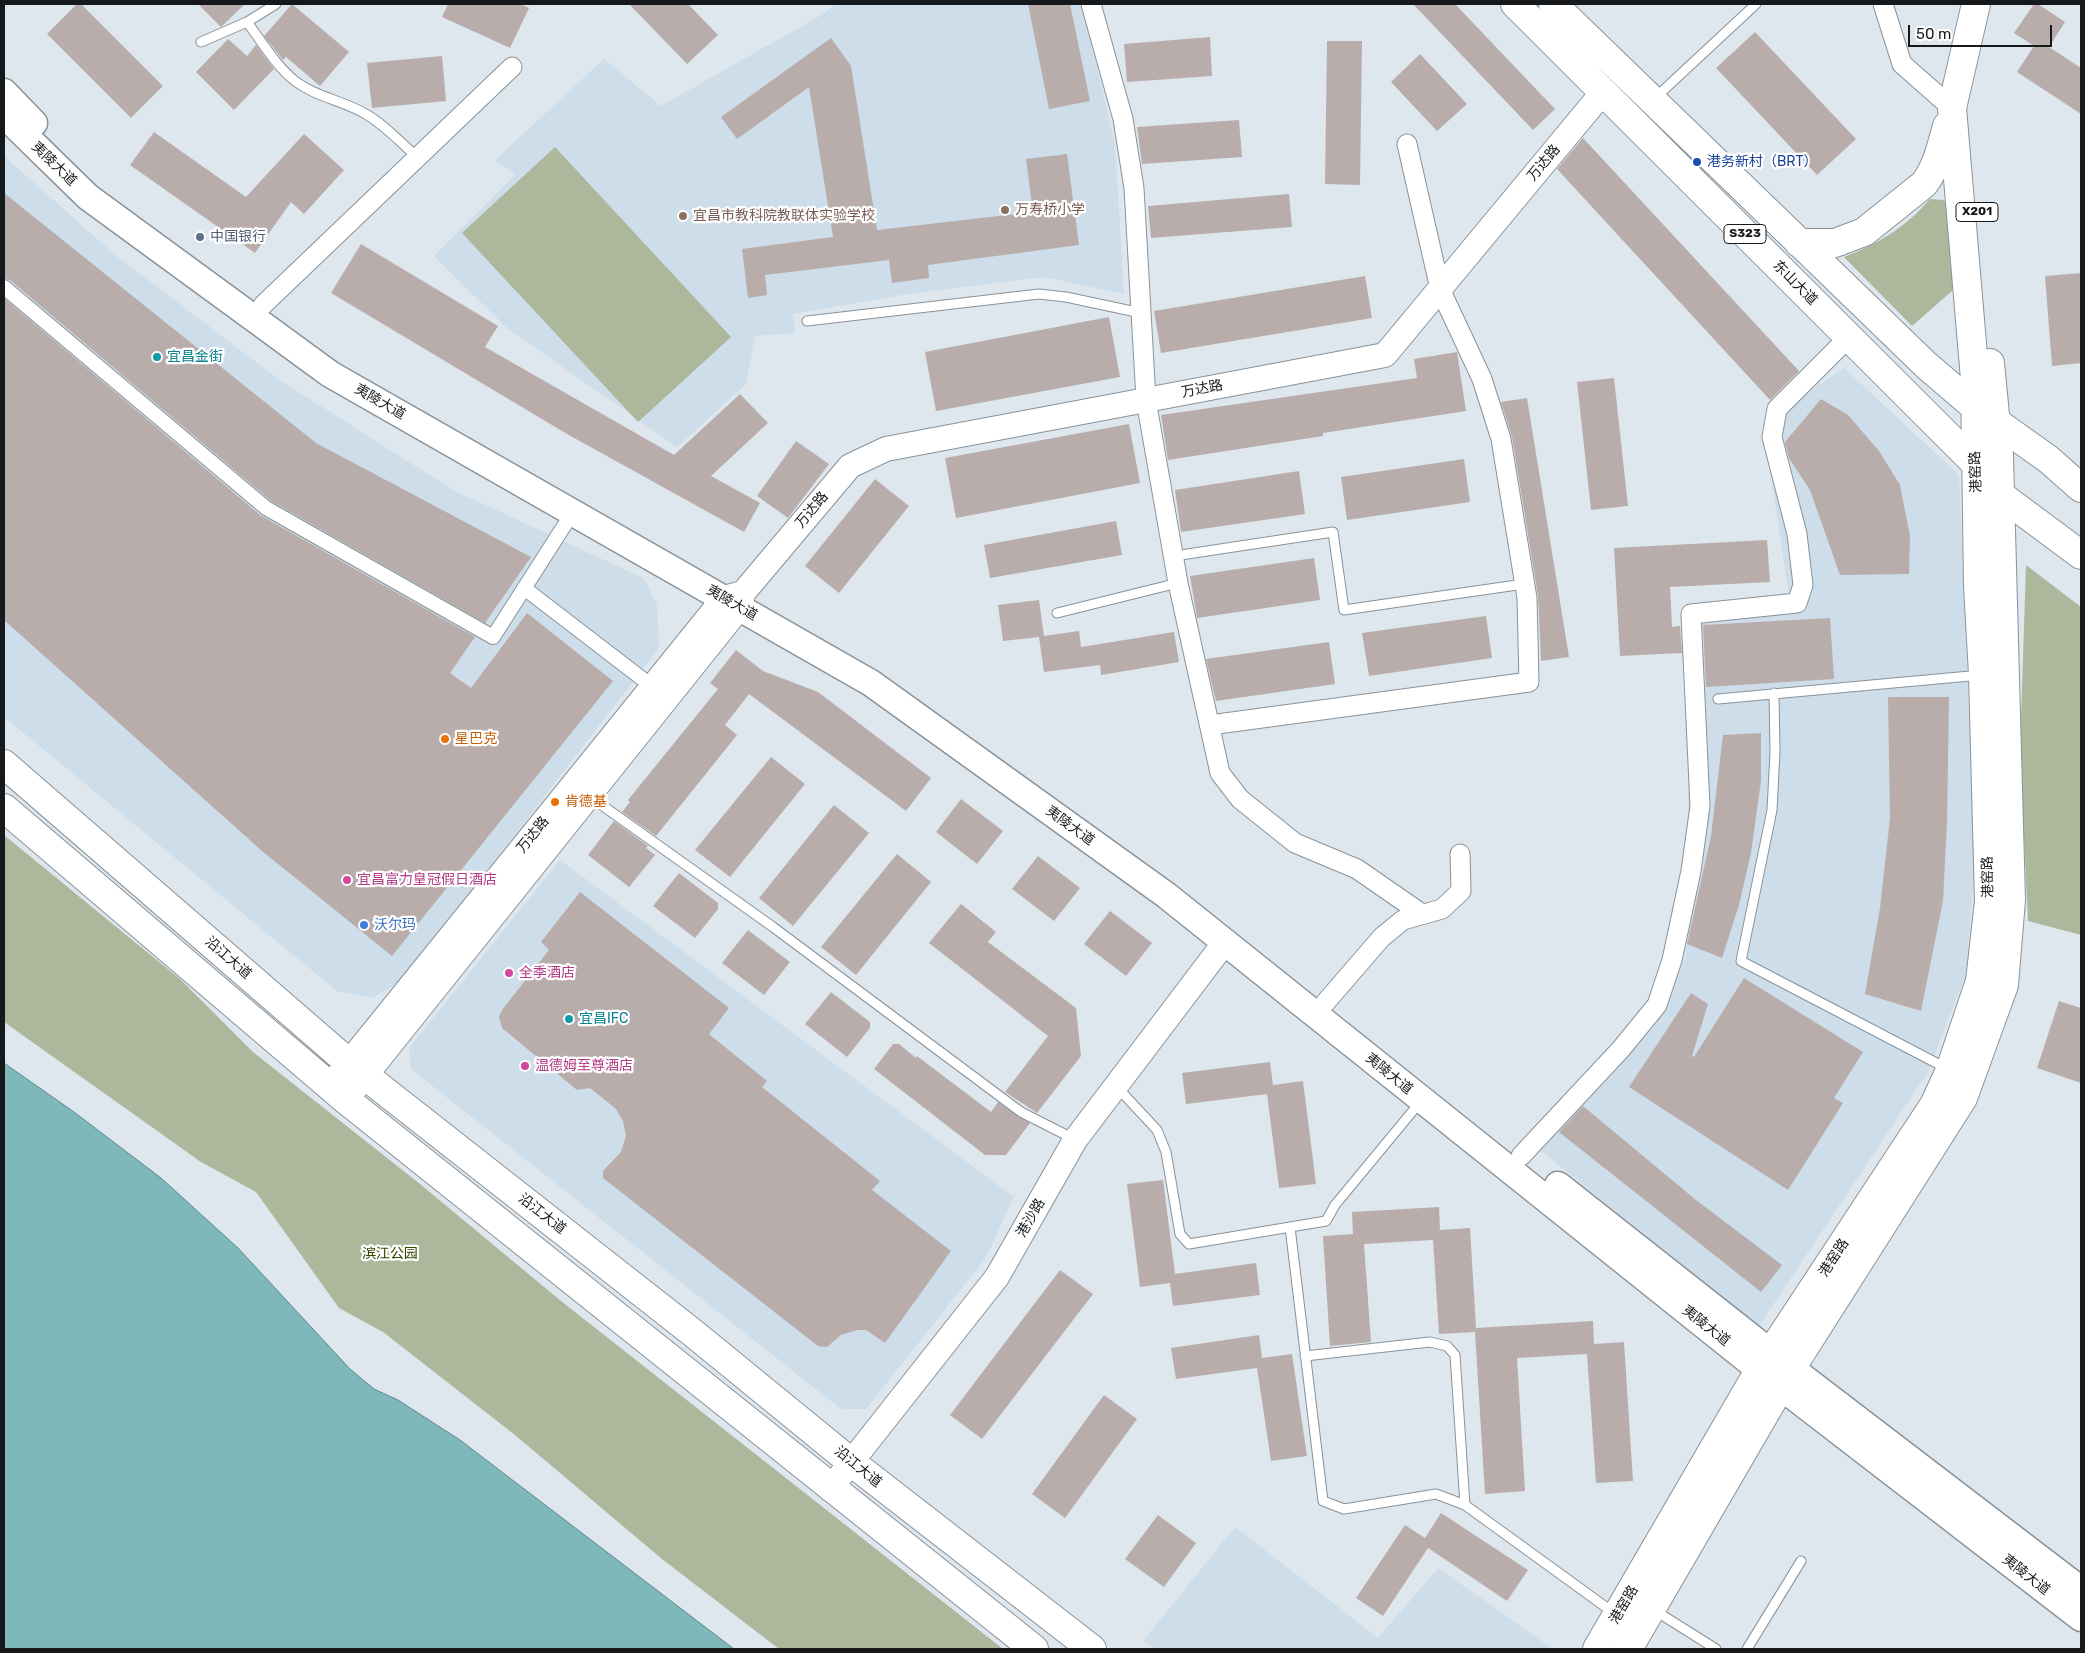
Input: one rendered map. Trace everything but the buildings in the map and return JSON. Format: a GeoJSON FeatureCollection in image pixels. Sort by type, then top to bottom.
{"type":"FeatureCollection","features":[{"type":"Feature","properties":{"kind":"main road","name":"东山大道"},"geometry":{"type":"LineString","coordinates":[[1514,4],[1976,464],[1999,494],[2081,555]]}},
{"type":"Feature","properties":{"kind":"main road","name":"S323"},"geometry":{"type":"LineString","coordinates":[[1553,4],[1926,365],[1975,407],[2048,459],[2081,488]]}},
{"type":"Feature","properties":{"kind":"main road","name":"港窑路"},"geometry":{"type":"LineString","coordinates":[[1597,1649],[1776,1369],[1934,1105],[1950,1070],[1980,981],[1989,901],[1975,379],[1952,108],[1976,4]]}},
{"type":"Feature","properties":{"kind":"main road","name":"港窑路"},"geometry":{"type":"LineString","coordinates":[[1628,1649],[1652,1608],[1776,1369],[1963,1098],[2004,985],[2011,900],[1997,422],[1968,109],[1993,4]]}},
{"type":"Feature","properties":{"kind":"main road","name":"夷陵大道"},"geometry":{"type":"LineString","coordinates":[[4,92],[96,187],[339,358],[535,475],[871,683],[1166,895],[1422,1100],[1776,1369],[2081,1590]]}},
{"type":"Feature","properties":{"kind":"main road"},"geometry":{"type":"LineString","coordinates":[[1800,243],[1835,243],[1864,232],[1924,184],[1932,174],[1938,160],[1952,108]]}},
{"type":"Feature","properties":{"kind":"main road","name":"夷陵大道"},"geometry":{"type":"LineString","coordinates":[[4,115],[88,197],[330,374],[573,512],[876,671],[1148,864],[1521,1156],[1776,1369],[2081,1618]]}},
{"type":"Feature","properties":{"kind":"main road","name":"沿江大道"},"geometry":{"type":"LineString","coordinates":[[4,764],[358,1069],[693,1333],[851,1462],[1092,1649]]}},
{"type":"Feature","properties":{"kind":"main road"},"geometry":{"type":"LineString","coordinates":[[4,808],[338,1093],[830,1489],[1034,1649]]}},
{"type":"Feature","properties":{"kind":"street"},"geometry":{"type":"LineString","coordinates":[[1091,4],[1123,119],[1134,188],[1146,400],[1178,583],[1220,774],[1240,799],[1295,843],[1357,869],[1422,914]]}},
{"type":"Feature","properties":{"kind":"street"},"geometry":{"type":"LineString","coordinates":[[1883,4],[1902,64],[1952,108]]}},
{"type":"Feature","properties":{"kind":"street"},"geometry":{"type":"LineString","coordinates":[[263,305],[512,67]]}},
{"type":"Feature","properties":{"kind":"street","name":"万达路"},"geometry":{"type":"LineString","coordinates":[[358,1069],[653,687],[736,599],[850,466],[886,449],[1385,355],[1603,92]]}},
{"type":"Feature","properties":{"kind":"street"},"geometry":{"type":"LineString","coordinates":[[1210,726],[1529,682],[1524,584],[1501,439],[1482,379],[1440,289],[1407,144]]}},
{"type":"Feature","properties":{"kind":"street"},"geometry":{"type":"LineString","coordinates":[[4,287],[266,508],[492,637],[573,512]]}},
{"type":"Feature","properties":{"kind":"street"},"geometry":{"type":"LineString","coordinates":[[1521,1156],[1621,1049],[1657,1005],[1672,960],[1691,871],[1700,806],[1690,614],[1797,603],[1802,585],[1797,534],[1772,437],[1777,409],[1850,337]]}},
{"type":"Feature","properties":{"kind":"street"},"geometry":{"type":"LineString","coordinates":[[524,588],[653,687]]}},
{"type":"Feature","properties":{"kind":"street","name":"万达路"},"geometry":{"type":"LineString","coordinates":[[338,1093],[589,796],[736,599]]}},
{"type":"Feature","properties":{"kind":"street"},"geometry":{"type":"LineString","coordinates":[[1325,1003],[1382,937],[1403,920],[1442,909],[1461,891],[1460,854]]}},
{"type":"Feature","properties":{"kind":"street","name":"港沙路"},"geometry":{"type":"LineString","coordinates":[[830,1489],[997,1277],[1075,1140],[1225,942]]}},
{"type":"Feature","properties":{"kind":"lane"},"geometry":{"type":"LineString","coordinates":[[201,42],[247,22],[276,4]]}},
{"type":"Feature","properties":{"kind":"lane"},"geometry":{"type":"LineString","coordinates":[[1653,100],[1756,4]]}},
{"type":"Feature","properties":{"kind":"lane"},"geometry":{"type":"LineString","coordinates":[[247,22],[272,56],[293,80],[324,98],[365,113],[417,157]]}},
{"type":"Feature","properties":{"kind":"lane"},"geometry":{"type":"LineString","coordinates":[[807,321],[1039,294],[1066,297],[1142,313]]}},
{"type":"Feature","properties":{"kind":"lane"},"geometry":{"type":"LineString","coordinates":[[1174,556],[1332,532],[1344,610],[1524,584]]}},
{"type":"Feature","properties":{"kind":"lane"},"geometry":{"type":"LineString","coordinates":[[1057,613],[1178,583]]}},
{"type":"Feature","properties":{"kind":"lane"},"geometry":{"type":"LineString","coordinates":[[1718,698],[1983,675]]}},
{"type":"Feature","properties":{"kind":"lane"},"geometry":{"type":"LineString","coordinates":[[1774,693],[1775,752],[1772,810],[1741,962],[1950,1070]]}},
{"type":"Feature","properties":{"kind":"lane"},"geometry":{"type":"LineString","coordinates":[[589,796],[773,928],[1021,1112],[1075,1140]]}},
{"type":"Feature","properties":{"kind":"lane"},"geometry":{"type":"LineString","coordinates":[[1116,1086],[1157,1130],[1166,1152],[1180,1234],[1189,1244],[1326,1221],[1335,1205],[1422,1100]]}},
{"type":"Feature","properties":{"kind":"lane"},"geometry":{"type":"LineString","coordinates":[[1290,1227],[1323,1501],[1344,1509],[1436,1494],[1465,1505],[1618,1616]]}},
{"type":"Feature","properties":{"kind":"lane"},"geometry":{"type":"LineString","coordinates":[[1305,1356],[1430,1342],[1447,1346],[1455,1355],[1465,1505]]}},
{"type":"Feature","properties":{"kind":"lane"},"geometry":{"type":"LineString","coordinates":[[1747,1649],[1801,1562]]}},
{"type":"Feature","properties":{"kind":"lane"},"geometry":{"type":"LineString","coordinates":[[1652,1608],[1716,1649]]}},
{"type":"Feature","properties":{"kind":"shaded area","name":"宜昌市教科院教联体实验学校"},"geometry":{"type":"Polygon","coordinates":[[[836,4],[1082,4],[1115,144],[1124,294],[1044,277],[908,294],[793,314],[795,333],[755,336],[746,384],[677,447],[507,328],[434,256],[515,175],[495,160],[604,59],[661,106],[823,14],[836,4]]]}},
{"type":"Feature","properties":{"kind":"shaded area"},"geometry":{"type":"Polygon","coordinates":[[[4,156],[115,255],[281,381],[455,491],[643,578],[657,605],[659,648],[402,981],[372,998],[337,991],[4,717],[4,156]]]}},
{"type":"Feature","properties":{"kind":"shaded area"},"geometry":{"type":"Polygon","coordinates":[[[1844,368],[1959,475],[1975,863],[1966,974],[1928,1072],[1759,1326],[1540,1150],[1656,1024],[1686,956],[1689,731],[1683,607],[1789,595],[1763,423],[1844,368]]]}},
{"type":"Feature","properties":{"kind":"shaded area"},"geometry":{"type":"Polygon","coordinates":[[[560,860],[1014,1197],[985,1259],[866,1409],[841,1409],[411,1069],[409,1048],[560,860]]]}},
{"type":"Feature","properties":{"kind":"shaded area"},"geometry":{"type":"Polygon","coordinates":[[[1235,1527],[1378,1638],[1438,1568],[1553,1649],[1154,1649],[1143,1641],[1235,1527]]]}},
{"type":"Feature","properties":{"kind":"green space"},"geometry":{"type":"Polygon","coordinates":[[[555,147],[731,337],[638,422],[462,233],[555,147]]]}},
{"type":"Feature","properties":{"kind":"green space"},"geometry":{"type":"Polygon","coordinates":[[[1930,199],[1944,200],[1952,218],[1952,291],[1912,326],[1844,257],[1891,234],[1930,199]]]}},
{"type":"Feature","properties":{"kind":"green space"},"geometry":{"type":"Polygon","coordinates":[[[2026,565],[2081,607],[2081,935],[2028,921],[2020,752],[2026,565]]]}},
{"type":"Feature","properties":{"kind":"green space","name":"滨江公园"},"geometry":{"type":"Polygon","coordinates":[[[4,835],[180,979],[253,1052],[420,1184],[561,1301],[1003,1649],[779,1649],[662,1559],[515,1435],[383,1332],[339,1308],[256,1192],[201,1162],[4,1022],[4,835]]]}},
{"type":"Feature","properties":{"kind":"water"},"geometry":{"type":"Polygon","coordinates":[[[4,1063],[74,1112],[161,1178],[238,1248],[350,1369],[374,1389],[398,1400],[460,1440],[734,1649],[4,1649],[4,1063]]]}},
{"type":"Feature","properties":{"kind":"place","name":"港务新村（BRT）"},"geometry":{"type":"Point","coordinates":[1697,162]}},
{"type":"Feature","properties":{"kind":"place","name":"万寿桥小学"},"geometry":{"type":"Point","coordinates":[1005,210]}},
{"type":"Feature","properties":{"kind":"place","name":"宜昌市教科院教联体实验学校"},"geometry":{"type":"Point","coordinates":[683,216]}},
{"type":"Feature","properties":{"kind":"place","name":"中国银行"},"geometry":{"type":"Point","coordinates":[200,237]}},
{"type":"Feature","properties":{"kind":"place","name":"宜昌金街"},"geometry":{"type":"Point","coordinates":[157,357]}},
{"type":"Feature","properties":{"kind":"place","name":"星巴克"},"geometry":{"type":"Point","coordinates":[445,739]}},
{"type":"Feature","properties":{"kind":"place","name":"肯德基"},"geometry":{"type":"Point","coordinates":[555,802]}},
{"type":"Feature","properties":{"kind":"place","name":"宜昌富力皇冠假日酒店"},"geometry":{"type":"Point","coordinates":[347,880]}},
{"type":"Feature","properties":{"kind":"place","name":"沃尔玛"},"geometry":{"type":"Point","coordinates":[364,925]}},
{"type":"Feature","properties":{"kind":"place","name":"全季酒店"},"geometry":{"type":"Point","coordinates":[509,973]}},
{"type":"Feature","properties":{"kind":"place","name":"宜昌IFC"},"geometry":{"type":"Point","coordinates":[569,1019]}},
{"type":"Feature","properties":{"kind":"place","name":"温德姆至尊酒店"},"geometry":{"type":"Point","coordinates":[525,1066]}}]}
